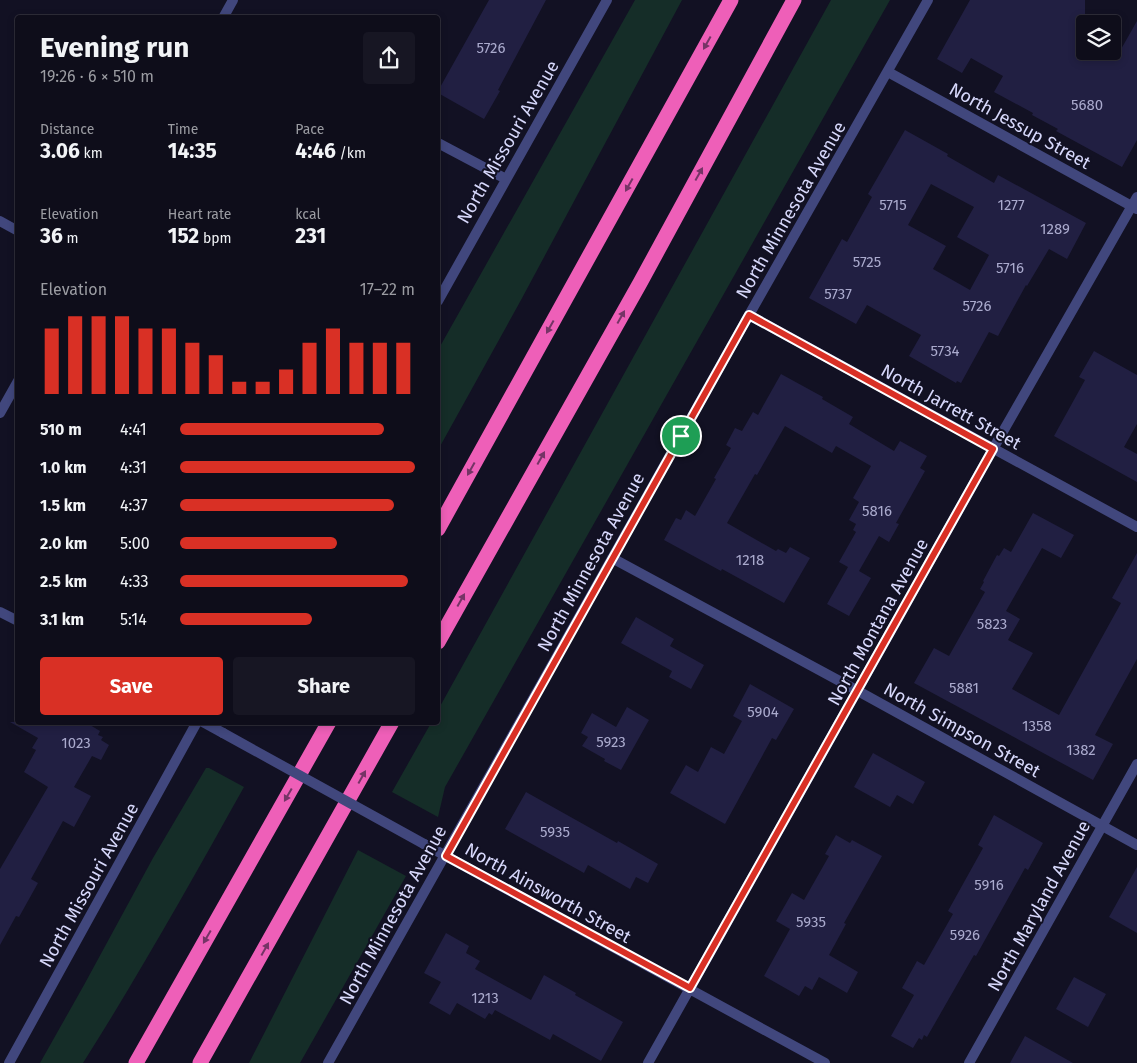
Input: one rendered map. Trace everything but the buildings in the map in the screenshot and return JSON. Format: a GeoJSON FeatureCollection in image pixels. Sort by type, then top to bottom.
{"type":"FeatureCollection","features":[{"type":"Feature","properties":{"kind":"highway"},"geometry":{"type":"LineString","coordinates":[[440,525],[731,0]]}},
{"type":"Feature","properties":{"kind":"highway"},"geometry":{"type":"LineString","coordinates":[[440,638],[640,283],[794,0]]}},
{"type":"Feature","properties":{"kind":"highway"},"geometry":{"type":"LineString","coordinates":[[136,1062],[327,725]]}},
{"type":"Feature","properties":{"kind":"highway"},"geometry":{"type":"LineString","coordinates":[[200,1063],[390,725]]}},
{"type":"Feature","properties":{"kind":"highway"},"geometry":{"type":"LineString","coordinates":[[211,1063],[241,991]]}},
{"type":"Feature","properties":{"kind":"street"},"geometry":{"type":"LineString","coordinates":[[224,15],[232,0]]}},
{"type":"Feature","properties":{"kind":"street","name":"North Missouri Avenue"},"geometry":{"type":"LineString","coordinates":[[440,296],[608,0]]}},
{"type":"Feature","properties":{"kind":"street","name":"North Minnesota Avenue"},"geometry":{"type":"LineString","coordinates":[[328,1063],[928,0]]}},
{"type":"Feature","properties":{"kind":"street","name":"North Jessup Street"},"geometry":{"type":"LineString","coordinates":[[888,72],[1135,204]]}},
{"type":"Feature","properties":{"kind":"street"},"geometry":{"type":"LineString","coordinates":[[440,143],[506,179]]}},
{"type":"Feature","properties":{"kind":"street","name":"North Montana Avenue"},"geometry":{"type":"LineString","coordinates":[[648,1063],[993,449],[1135,204]]}},
{"type":"Feature","properties":{"kind":"street"},"geometry":{"type":"LineString","coordinates":[[0,221],[15,229]]}},
{"type":"Feature","properties":{"kind":"street","name":"North Jarrett Street"},"geometry":{"type":"LineString","coordinates":[[749,315],[1137,527]]}},
{"type":"Feature","properties":{"kind":"street"},"geometry":{"type":"LineString","coordinates":[[0,412],[15,387]]}},
{"type":"Feature","properties":{"kind":"street","name":"North Simpson Street"},"geometry":{"type":"LineString","coordinates":[[612,558],[1137,845]]}},
{"type":"Feature","properties":{"kind":"street"},"geometry":{"type":"LineString","coordinates":[[0,612],[15,620]]}},
{"type":"Feature","properties":{"kind":"street","name":"North Missouri Avenue"},"geometry":{"type":"LineString","coordinates":[[9,1063],[195,725]]}},
{"type":"Feature","properties":{"kind":"street","name":"North Ainsworth Street"},"geometry":{"type":"LineString","coordinates":[[208,725],[826,1063]]}},
{"type":"Feature","properties":{"kind":"street","name":"North Maryland Avenue"},"geometry":{"type":"LineString","coordinates":[[968,1063],[1137,764]]}},
{"type":"Feature","properties":{"kind":"green space"},"geometry":{"type":"Polygon","coordinates":[[[635,0],[682,0],[440,446],[440,346],[635,0]]]}},
{"type":"Feature","properties":{"kind":"green space"},"geometry":{"type":"Polygon","coordinates":[[[831,0],[890,0],[445,787],[438,817],[392,792],[430,725],[440,725],[440,706],[831,0]]]}},
{"type":"Feature","properties":{"kind":"green space"},"geometry":{"type":"Polygon","coordinates":[[[206,768],[244,787],[205,857],[83,1063],[40,1063],[153,858],[206,768]]]}},
{"type":"Feature","properties":{"kind":"green space"},"geometry":{"type":"Polygon","coordinates":[[[358,850],[406,876],[300,1063],[249,1063],[358,850]]]}},
{"type":"Feature","properties":{"kind":"route"},"geometry":{"type":"LineString","coordinates":[[749,315],[993,449],[690,988],[446,856],[681,436],[749,315]]}}]}
